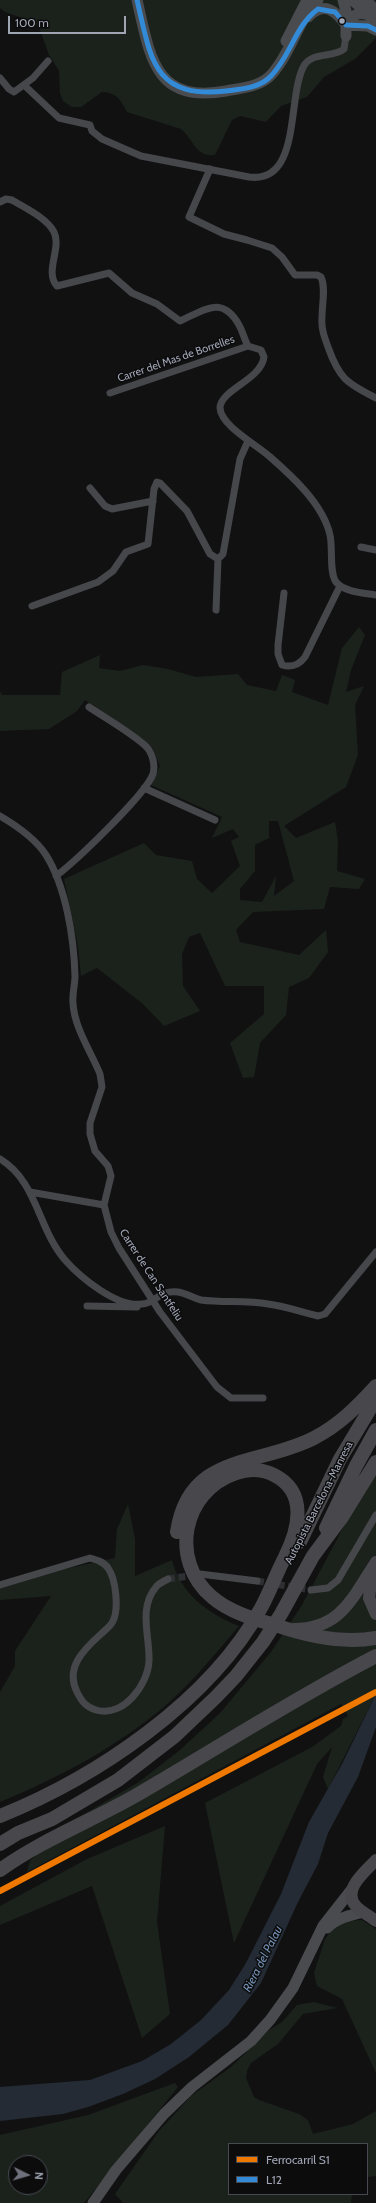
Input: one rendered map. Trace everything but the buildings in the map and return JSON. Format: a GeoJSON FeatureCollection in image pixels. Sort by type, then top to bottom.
{"type":"FeatureCollection","features":[{"type":"Feature","properties":{"kind":"highway"},"geometry":{"type":"LineString","coordinates":[[370,1643],[335,1648],[308,1644],[238,1621],[215,1610],[200,1599],[184,1577],[177,1555],[176,1537],[180,1516],[187,1498],[207,1476],[233,1463],[286,1449],[314,1438],[344,1419],[376,1386]]}},
{"type":"Feature","properties":{"kind":"highway","name":"Autopista Barcelona-Manresa"},"geometry":{"type":"LineString","coordinates":[[261,1608],[299,1543],[354,1434],[376,1398]]}},
{"type":"Feature","properties":{"kind":"highway"},"geometry":{"type":"LineString","coordinates":[[0,1840],[52,1819],[84,1802],[149,1757],[216,1697],[236,1676],[263,1642],[281,1614],[313,1556],[356,1466],[376,1430]]}},
{"type":"Feature","properties":{"kind":"highway"},"geometry":{"type":"LineString","coordinates":[[313,1556],[342,1517],[376,1462]]}},
{"type":"Feature","properties":{"kind":"highway"},"geometry":{"type":"LineString","coordinates":[[0,1816],[44,1797],[104,1764],[152,1729],[198,1688],[242,1638],[261,1608],[296,1531],[298,1510],[293,1493],[281,1479],[265,1471],[248,1470],[233,1474],[219,1481],[208,1489],[198,1502],[191,1515],[186,1530],[186,1546],[189,1564],[197,1582],[215,1600],[231,1609],[287,1630],[321,1638],[370,1643]]}},
{"type":"Feature","properties":{"kind":"highway"},"geometry":{"type":"LineString","coordinates":[[0,1860],[56,1836],[134,1796],[304,1694],[376,1656]]}},
{"type":"Feature","properties":{"kind":"highway"},"geometry":{"type":"LineString","coordinates":[[0,1844],[18,1833]]}},
{"type":"Feature","properties":{"kind":"highway"},"geometry":{"type":"LineString","coordinates":[[0,1870],[56,1836]]}},
{"type":"Feature","properties":{"kind":"main road"},"geometry":{"type":"LineString","coordinates":[[137,0],[156,67],[162,76],[177,89],[193,94],[248,87],[265,80],[278,66],[311,8],[318,0]]}},
{"type":"Feature","properties":{"kind":"main road"},"geometry":{"type":"LineString","coordinates":[[278,66],[282,49],[307,0]]}},
{"type":"Feature","properties":{"kind":"main road"},"geometry":{"type":"LineString","coordinates":[[342,0],[346,27]]}},
{"type":"Feature","properties":{"kind":"main road"},"geometry":{"type":"LineString","coordinates":[[352,0],[373,14]]}},
{"type":"Feature","properties":{"kind":"main road"},"geometry":{"type":"LineString","coordinates":[[366,0],[373,14],[376,26]]}},
{"type":"Feature","properties":{"kind":"main road"},"geometry":{"type":"LineString","coordinates":[[303,24],[313,12],[323,9],[338,13],[346,27]]}},
{"type":"Feature","properties":{"kind":"main road"},"geometry":{"type":"LineString","coordinates":[[346,27],[355,14],[373,14]]}},
{"type":"Feature","properties":{"kind":"main road"},"geometry":{"type":"LineString","coordinates":[[346,27],[368,26],[376,30]]}},
{"type":"Feature","properties":{"kind":"main road"},"geometry":{"type":"LineString","coordinates":[[376,1563],[368,1591],[370,1605],[376,1614]]}},
{"type":"Feature","properties":{"kind":"main road"},"geometry":{"type":"LineString","coordinates":[[287,1630],[318,1626],[337,1617],[351,1601],[376,1563]]}},
{"type":"Feature","properties":{"kind":"main road"},"geometry":{"type":"LineString","coordinates":[[93,2203],[116,2170],[127,2160],[155,2124],[179,2099],[251,2042],[270,2020],[293,1988],[323,1926],[360,1878],[376,1860]]}},
{"type":"Feature","properties":{"kind":"main road"},"geometry":{"type":"LineString","coordinates":[[360,1878],[376,1873]]}},
{"type":"Feature","properties":{"kind":"main road"},"geometry":{"type":"LineString","coordinates":[[352,1889],[353,1902],[370,1911],[376,1921]]}},
{"type":"Feature","properties":{"kind":"main road"},"geometry":{"type":"LineString","coordinates":[[317,1939],[333,1922],[345,1916],[370,1911]]}},
{"type":"Feature","properties":{"kind":"main road"},"geometry":{"type":"LineString","coordinates":[[101,2203],[127,2160]]}},
{"type":"Feature","properties":{"kind":"street"},"geometry":{"type":"LineString","coordinates":[[24,85],[56,117],[90,125],[94,134],[126,151],[141,156],[254,178],[266,176],[276,169],[281,163],[287,148],[300,77],[305,64],[317,56],[339,53],[344,49],[346,27]]}},
{"type":"Feature","properties":{"kind":"street"},"geometry":{"type":"LineString","coordinates":[[0,78],[9,89],[14,92],[24,85],[48,61]]}},
{"type":"Feature","properties":{"kind":"street"},"geometry":{"type":"LineString","coordinates":[[210,169],[189,217],[224,234],[272,248],[282,257],[296,275],[317,275],[321,277],[323,289],[321,326],[334,366],[345,380],[357,389],[376,398]]}},
{"type":"Feature","properties":{"kind":"street"},"geometry":{"type":"LineString","coordinates":[[0,202],[6,199],[12,200],[52,228],[56,240],[52,278],[57,286],[109,273],[132,293],[157,304],[180,321],[213,307],[223,307],[231,313],[236,320],[248,346],[261,350],[263,353],[262,366],[224,399],[220,407],[225,418],[248,441],[274,461],[306,495],[323,517],[331,542],[333,576],[340,586],[376,595]]}},
{"type":"Feature","properties":{"kind":"street","name":"Carrer del Mas de Borrelles"},"geometry":{"type":"LineString","coordinates":[[110,392],[248,346]]}},
{"type":"Feature","properties":{"kind":"street"},"geometry":{"type":"LineString","coordinates":[[216,610],[218,559],[223,554],[240,459],[248,441]]}},
{"type":"Feature","properties":{"kind":"street"},"geometry":{"type":"LineString","coordinates":[[32,606],[98,582],[113,571],[126,552],[144,547],[148,544],[155,485],[157,482],[160,483],[187,511],[210,554],[218,559]]}},
{"type":"Feature","properties":{"kind":"street"},"geometry":{"type":"LineString","coordinates":[[90,488],[105,506],[112,509],[153,501]]}},
{"type":"Feature","properties":{"kind":"street"},"geometry":{"type":"LineString","coordinates":[[361,547],[376,550]]}},
{"type":"Feature","properties":{"kind":"street"},"geometry":{"type":"LineString","coordinates":[[284,593],[278,654],[282,665],[290,666],[300,664],[305,657],[340,586]]}},
{"type":"Feature","properties":{"kind":"street"},"geometry":{"type":"LineString","coordinates":[[56,876],[87,849],[144,788],[153,773],[153,761],[146,746],[89,707]]}},
{"type":"Feature","properties":{"kind":"street"},"geometry":{"type":"LineString","coordinates":[[144,788],[215,820]]}},
{"type":"Feature","properties":{"kind":"street","name":"Carrer de Can Santfeliu"},"geometry":{"type":"LineString","coordinates":[[0,816],[34,840],[46,854],[56,876],[70,927],[74,963],[73,1003],[76,1017],[102,1082],[89,1129],[93,1146],[108,1166],[111,1176],[104,1206],[111,1232],[119,1248],[172,1329],[224,1393],[231,1398],[263,1398]]}},
{"type":"Feature","properties":{"kind":"street"},"geometry":{"type":"LineString","coordinates":[[0,1160],[15,1171],[24,1181],[49,1237],[66,1261],[80,1275],[103,1292],[124,1301],[142,1304]]}},
{"type":"Feature","properties":{"kind":"street"},"geometry":{"type":"LineString","coordinates":[[30,1192],[104,1206]]}},
{"type":"Feature","properties":{"kind":"street"},"geometry":{"type":"LineString","coordinates":[[87,1306],[137,1307],[166,1292],[180,1292],[201,1300],[266,1304],[318,1316],[325,1314],[376,1252]]}},
{"type":"Feature","properties":{"kind":"street"},"geometry":{"type":"LineString","coordinates":[[311,1590],[328,1588],[338,1580],[376,1515]]}},
{"type":"Feature","properties":{"kind":"street"},"geometry":{"type":"LineString","coordinates":[[0,1585],[90,1558],[101,1561],[108,1568],[114,1586],[116,1606],[113,1622],[83,1652],[74,1665],[72,1677],[81,1700],[89,1708],[100,1712],[112,1711],[123,1706],[140,1685],[149,1662],[145,1617],[149,1600],[156,1587],[168,1579]]}},
{"type":"Feature","properties":{"kind":"street"},"geometry":{"type":"LineString","coordinates":[[200,1574],[257,1581]]}},
{"type":"Feature","properties":{"kind":"shaded area"},"geometry":{"type":"Polygon","coordinates":[[[0,0],[376,0],[376,38],[355,59],[324,77],[307,97],[281,106],[266,122],[240,116],[232,120],[215,155],[208,155],[199,151],[181,129],[127,112],[120,100],[115,95],[102,92],[81,107],[72,107],[63,101],[60,93],[59,71],[49,55],[39,27],[32,21],[5,12],[0,8],[0,0]]]}},
{"type":"Feature","properties":{"kind":"shaded area"},"geometry":{"type":"Polygon","coordinates":[[[359,627],[365,635],[351,670],[346,692],[364,686],[355,705],[358,755],[346,787],[284,826],[296,838],[335,822],[338,841],[337,871],[365,879],[359,889],[330,887],[324,909],[253,912],[236,930],[240,942],[299,955],[326,930],[328,952],[309,978],[289,987],[286,1015],[260,1043],[254,1077],[243,1078],[230,1043],[264,1014],[264,986],[225,986],[200,933],[189,937],[182,954],[183,986],[200,1011],[164,1026],[143,1004],[97,968],[81,976],[78,946],[64,879],[144,843],[156,855],[192,861],[197,879],[212,893],[240,866],[231,841],[239,837],[233,829],[212,838],[222,817],[151,785],[160,766],[152,747],[85,700],[77,711],[49,729],[0,731],[0,691],[2,695],[60,695],[62,672],[100,655],[99,668],[120,671],[143,665],[168,669],[196,677],[238,674],[247,685],[276,691],[282,675],[295,680],[292,692],[328,705],[342,648],[359,627]],[[269,821],[269,838],[255,845],[255,871],[240,889],[240,900],[262,902],[276,876],[274,896],[294,881],[278,821],[269,821]]]}},
{"type":"Feature","properties":{"kind":"shaded area"},"geometry":{"type":"Polygon","coordinates":[[[376,1466],[376,1694],[328,1789],[323,1777],[332,1747],[317,1764],[234,1943],[205,1803],[312,1747],[341,1726],[343,1719],[348,1716],[341,1704],[27,1872],[30,1861],[67,1824],[139,1782],[180,1750],[220,1713],[271,1652],[302,1605],[376,1466]]]}},
{"type":"Feature","properties":{"kind":"shaded area"},"geometry":{"type":"Polygon","coordinates":[[[128,1504],[135,1539],[135,1576],[172,1560],[181,1583],[197,1601],[206,1609],[239,1626],[185,1688],[165,1706],[127,1735],[65,1772],[0,1802],[0,1692],[15,1666],[15,1651],[51,1596],[0,1600],[0,1583],[115,1558],[117,1529],[128,1504]]]}},
{"type":"Feature","properties":{"kind":"shaded area"},"geometry":{"type":"Polygon","coordinates":[[[165,1826],[157,1922],[170,2014],[142,2038],[92,1886],[0,1925],[0,1906],[87,1859],[165,1826]]]}},
{"type":"Feature","properties":{"kind":"shaded area"},"geometry":{"type":"Polygon","coordinates":[[[362,1920],[376,1929],[376,2073],[342,1999],[317,1986],[314,1973],[325,1939],[335,1926],[345,1921],[362,1920]]]}},
{"type":"Feature","properties":{"kind":"shaded area"},"geometry":{"type":"Polygon","coordinates":[[[314,2002],[337,2008],[303,2014],[278,2044],[251,2063],[247,2071],[246,2078],[254,2097],[299,2114],[308,2120],[313,2134],[353,2124],[376,2111],[376,2176],[368,2177],[368,2143],[228,2143],[228,2195],[352,2195],[351,2203],[123,2203],[115,2194],[159,2131],[191,2096],[231,2067],[269,2030],[282,2022],[297,2005],[314,2002]]]}},
{"type":"Feature","properties":{"kind":"shaded area"},"geometry":{"type":"Polygon","coordinates":[[[175,2083],[178,2087],[84,2203],[0,2203],[0,2135],[88,2115],[175,2083]]]}},
{"type":"Feature","properties":{"kind":"water","name":"Riera del Palau"},"geometry":{"type":"Polygon","coordinates":[[[376,1694],[376,1727],[358,1777],[328,1833],[318,1864],[298,1902],[261,1983],[228,2025],[189,2057],[155,2079],[123,2094],[88,2107],[63,2114],[0,2121],[0,2087],[90,2080],[142,2061],[171,2044],[201,2020],[229,1990],[246,1963],[281,1894],[309,1822],[342,1764],[376,1694]]]}},
{"type":"Feature","properties":{"kind":"tunnel"},"geometry":{"type":"LineString","coordinates":[[168,1579],[196,1575]]}},
{"type":"Feature","properties":{"kind":"tunnel"},"geometry":{"type":"LineString","coordinates":[[257,1581],[311,1590]]}},
{"type":"Feature","properties":{"kind":"rail line","name":"S1"},"geometry":{"type":"LineString","coordinates":[[0,1891],[376,1692]]}},
{"type":"Feature","properties":{"kind":"transit line","name":"L12"},"geometry":{"type":"LineString","coordinates":[[137,0],[152,57],[159,71],[169,81],[183,88],[202,92],[244,89],[267,80],[284,59],[298,32],[310,16],[318,9],[335,12],[346,25],[368,26],[376,30]]}}]}
